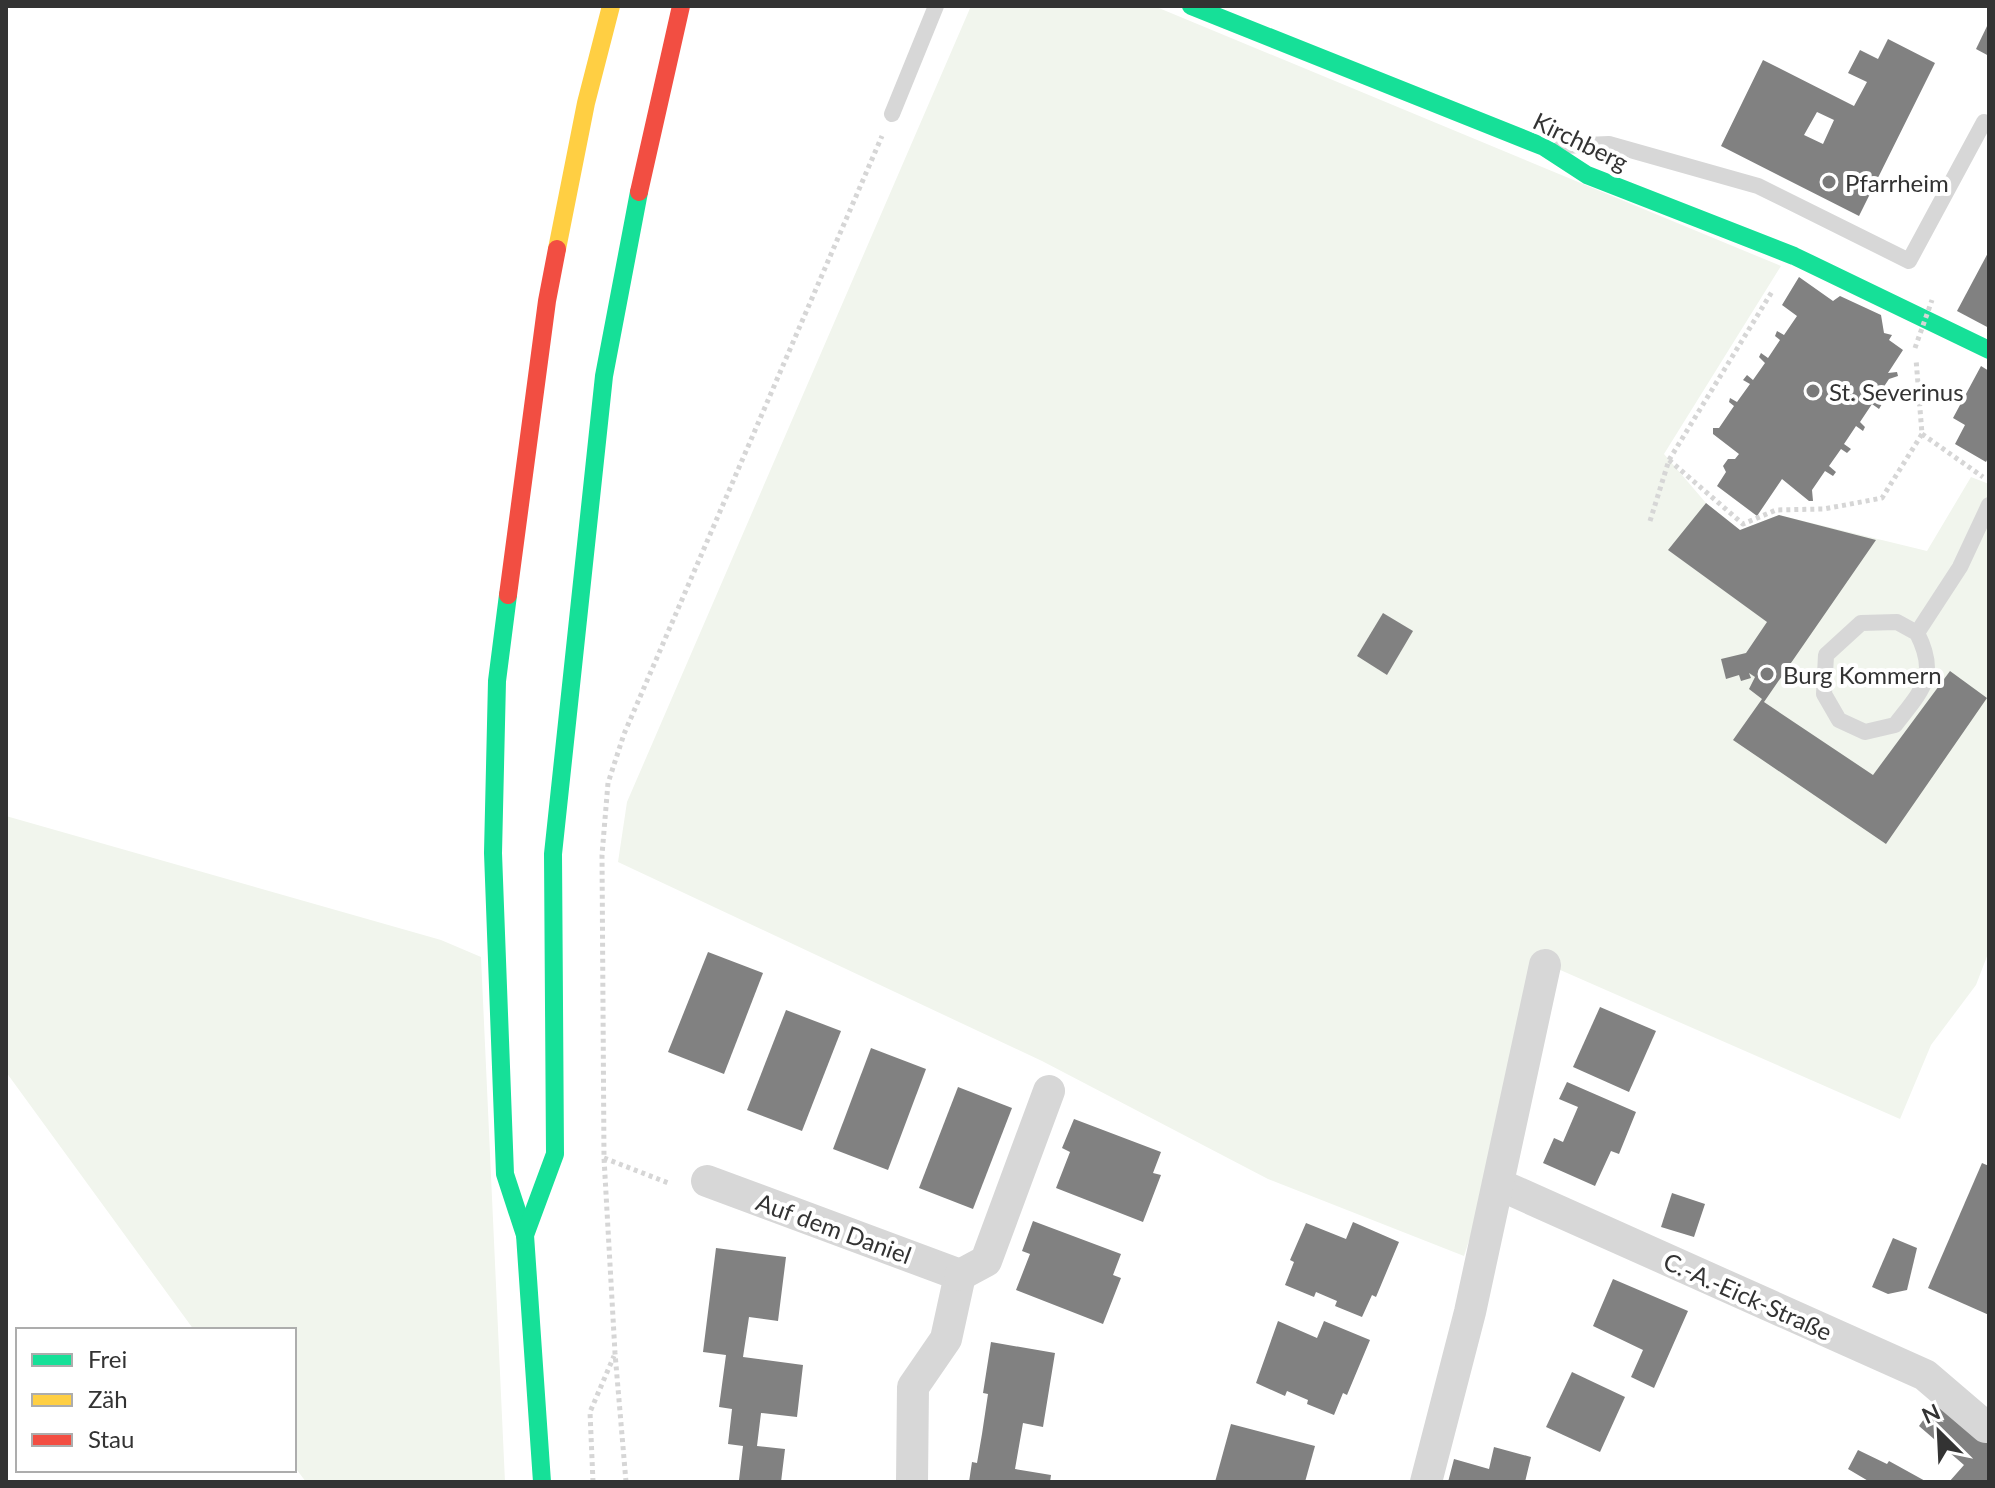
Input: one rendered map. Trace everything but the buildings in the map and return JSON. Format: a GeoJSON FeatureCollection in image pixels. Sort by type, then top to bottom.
{"type":"FeatureCollection","features":[{"type":"Feature","properties":{"kind":"main road"},"geometry":{"type":"LineString","coordinates":[[542,1482],[525,1235],[505,1174],[493,853],[497,681],[547,301],[586,103],[611,6]]}},
{"type":"Feature","properties":{"kind":"main road"},"geometry":{"type":"LineString","coordinates":[[525,1235],[555,1154],[553,854],[604,376],[652,125],[681,6]]}},
{"type":"Feature","properties":{"kind":"main road","name":"Kirchberg"},"geometry":{"type":"LineString","coordinates":[[1191,6],[1544,147],[1587,175],[1794,256],[1989,350]]}},
{"type":"Feature","properties":{"kind":"street"},"geometry":{"type":"LineString","coordinates":[[1426,1482],[1498,1184],[1545,965]]}},
{"type":"Feature","properties":{"kind":"street"},"geometry":{"type":"LineString","coordinates":[[912,1482],[913,1387],[946,1339],[960,1275],[986,1261],[1049,1091]]}},
{"type":"Feature","properties":{"kind":"street","name":"Auf dem Daniel"},"geometry":{"type":"LineString","coordinates":[[707,1181],[960,1275]]}},
{"type":"Feature","properties":{"kind":"street","name":"C.-A.-Eick-Straße"},"geometry":{"type":"LineString","coordinates":[[1498,1184],[1925,1375],[1986,1427]]}},
{"type":"Feature","properties":{"kind":"lane"},"geometry":{"type":"LineString","coordinates":[[892,114],[936,6]]}},
{"type":"Feature","properties":{"kind":"lane"},"geometry":{"type":"LineString","coordinates":[[1544,147],[1609,144],[1758,186],[1909,261],[1984,122]]}},
{"type":"Feature","properties":{"kind":"lane"},"geometry":{"type":"LineString","coordinates":[[1917,633],[1960,567],[1989,505]]}},
{"type":"Feature","properties":{"kind":"lane"},"geometry":{"type":"LineString","coordinates":[[1897,622],[1917,633],[1929,656],[1924,687],[1895,725],[1865,732],[1839,720],[1824,694],[1826,655],[1861,623],[1897,622]]}},
{"type":"Feature","properties":{"kind":"path"},"geometry":{"type":"LineString","coordinates":[[626,1482],[604,1158],[602,855],[608,783],[630,719],[892,114]]}},
{"type":"Feature","properties":{"kind":"path"},"geometry":{"type":"LineString","coordinates":[[1650,521],[1669,460],[1794,256]]}},
{"type":"Feature","properties":{"kind":"path"},"geometry":{"type":"LineString","coordinates":[[1669,460],[1743,524],[1776,510],[1824,509],[1882,498],[1922,434],[1915,348],[1932,300]]}},
{"type":"Feature","properties":{"kind":"path"},"geometry":{"type":"LineString","coordinates":[[1922,434],[1989,482]]}},
{"type":"Feature","properties":{"kind":"path"},"geometry":{"type":"LineString","coordinates":[[604,1158],[698,1194],[707,1181]]}},
{"type":"Feature","properties":{"kind":"path"},"geometry":{"type":"LineString","coordinates":[[593,1482],[590,1412],[615,1353]]}},
{"type":"Feature","properties":{"kind":"shaded area"},"geometry":{"type":"Polygon","coordinates":[[[971,6],[1154,6],[1781,266],[1664,454],[1706,503],[1740,530],[1779,515],[1927,551],[1971,477],[1989,484],[1989,951],[1976,985],[1931,1045],[1900,1119],[1558,969],[1464,1256],[1268,1179],[1042,1061],[618,862],[627,802],[971,6]]]}},
{"type":"Feature","properties":{"kind":"shaded area"},"geometry":{"type":"Polygon","coordinates":[[[6,816],[441,940],[481,957],[505,1482],[306,1482],[296,1469],[296,1328],[193,1328],[6,1072],[6,816]]]}},
{"type":"Feature","properties":{"kind":"traffic: fast"},"geometry":{"type":"LineString","coordinates":[[1191,6],[1544,147],[1587,175],[1794,256],[1989,350]]}},
{"type":"Feature","properties":{"kind":"traffic: fast"},"geometry":{"type":"LineString","coordinates":[[525,1235],[555,1154],[553,854],[604,376],[639,192]]}},
{"type":"Feature","properties":{"kind":"traffic: fast"},"geometry":{"type":"LineString","coordinates":[[508,595],[497,681],[493,853],[505,1174],[525,1235],[542,1482]]}},
{"type":"Feature","properties":{"kind":"traffic: slow"},"geometry":{"type":"LineString","coordinates":[[557,249],[586,103],[611,6]]}},
{"type":"Feature","properties":{"kind":"traffic: jam"},"geometry":{"type":"LineString","coordinates":[[639,192],[681,6]]}},
{"type":"Feature","properties":{"kind":"traffic: jam"},"geometry":{"type":"LineString","coordinates":[[508,595],[547,301],[557,249]]}},
{"type":"Feature","properties":{"kind":"place","name":"Pfarrheim"},"geometry":{"type":"Point","coordinates":[1829,182]}},
{"type":"Feature","properties":{"kind":"place","name":"St. Severinus"},"geometry":{"type":"Point","coordinates":[1813,391]}},
{"type":"Feature","properties":{"kind":"place","name":"Burg Kommern"},"geometry":{"type":"Point","coordinates":[1767,674]}}]}
